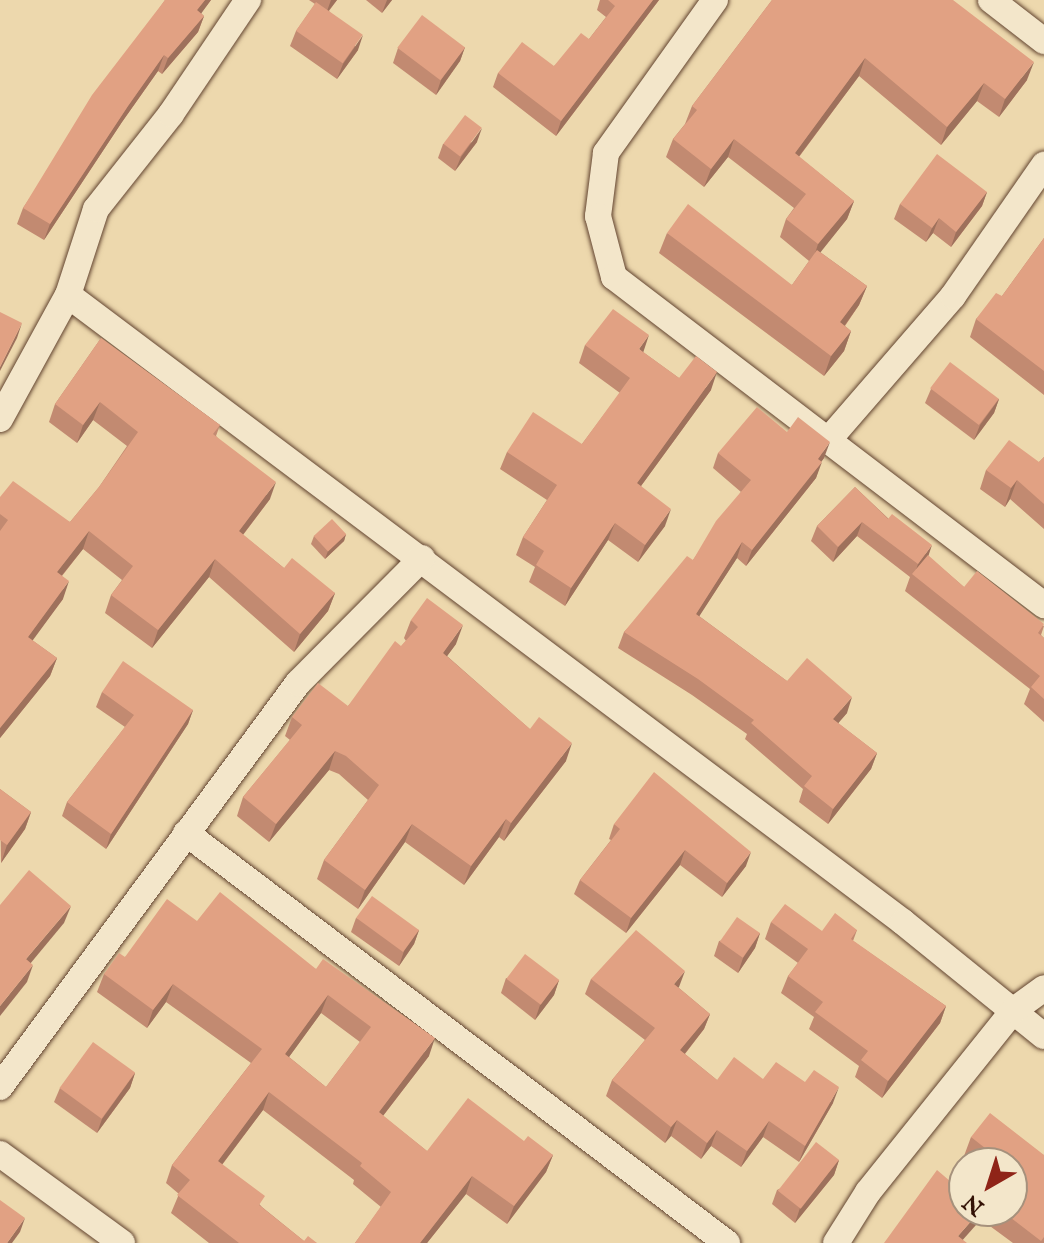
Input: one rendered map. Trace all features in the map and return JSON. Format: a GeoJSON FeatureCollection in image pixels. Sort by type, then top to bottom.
{"type":"FeatureCollection","features":[{"type":"Feature","properties":{"kind":"street"},"geometry":{"type":"LineString","coordinates":[[0,419],[68,295],[96,209],[171,114],[248,0]]}},
{"type":"Feature","properties":{"kind":"street"},"geometry":{"type":"LineString","coordinates":[[715,0],[606,153],[598,216],[614,277],[830,438],[1044,605]]}},
{"type":"Feature","properties":{"kind":"street"},"geometry":{"type":"LineString","coordinates":[[991,0],[1044,41]]}},
{"type":"Feature","properties":{"kind":"street"},"geometry":{"type":"LineString","coordinates":[[830,438],[953,296],[1044,165]]}},
{"type":"Feature","properties":{"kind":"street"},"geometry":{"type":"LineString","coordinates":[[68,295],[422,558],[1044,1036]]}},
{"type":"Feature","properties":{"kind":"street"},"geometry":{"type":"LineString","coordinates":[[0,1087],[298,683],[422,558]]}},
{"type":"Feature","properties":{"kind":"street"},"geometry":{"type":"LineString","coordinates":[[186,833],[727,1243]]}},
{"type":"Feature","properties":{"kind":"street"},"geometry":{"type":"LineString","coordinates":[[836,1243],[868,1192],[1014,1010],[1044,988]]}},
{"type":"Feature","properties":{"kind":"street"},"geometry":{"type":"LineString","coordinates":[[0,1154],[122,1243]]}},
{"type":"Feature","properties":{"kind":"building"},"geometry":{"type":"Polygon","coordinates":[[[165,0],[205,0],[197,10],[204,16],[168,58],[164,55],[50,224],[23,208],[92,95],[165,0]]]}},
{"type":"Feature","properties":{"kind":"building"},"geometry":{"type":"Polygon","coordinates":[[[608,0],[653,0],[561,121],[498,73],[522,42],[554,66],[581,33],[589,39],[615,6],[608,0]]]}},
{"type":"Feature","properties":{"kind":"building"},"geometry":{"type":"Polygon","coordinates":[[[772,0],[953,0],[1034,62],[1005,99],[984,83],[947,127],[865,58],[795,153],[854,201],[818,244],[786,219],[806,194],[734,139],[711,169],[673,139],[697,110],[692,106],[772,0]]]}},
{"type":"Feature","properties":{"kind":"building"},"geometry":{"type":"Polygon","coordinates":[[[316,2],[363,35],[343,63],[296,31],[316,2]]]}},
{"type":"Feature","properties":{"kind":"building"},"geometry":{"type":"Polygon","coordinates":[[[422,15],[465,47],[440,80],[397,48],[422,15]]]}},
{"type":"Feature","properties":{"kind":"building"},"geometry":{"type":"Polygon","coordinates":[[[465,115],[482,128],[460,156],[443,144],[465,115]]]}},
{"type":"Feature","properties":{"kind":"building"},"geometry":{"type":"Polygon","coordinates":[[[937,154],[987,192],[956,232],[939,218],[932,228],[900,204],[937,154]]]}},
{"type":"Feature","properties":{"kind":"building"},"geometry":{"type":"Polygon","coordinates":[[[688,204],[792,285],[817,250],[867,286],[840,322],[851,331],[831,356],[667,233],[688,204]]]}},
{"type":"Feature","properties":{"kind":"building"},"geometry":{"type":"Polygon","coordinates":[[[1044,238],[1044,371],[976,319],[996,293],[1002,296],[1044,238]]]}},
{"type":"Feature","properties":{"kind":"building"},"geometry":{"type":"Polygon","coordinates":[[[613,309],[649,335],[639,349],[679,378],[696,356],[717,372],[637,483],[671,509],[645,545],[615,523],[571,588],[536,565],[544,551],[523,537],[557,485],[507,452],[533,412],[582,444],[630,378],[585,345],[613,309]]]}},
{"type":"Feature","properties":{"kind":"building"},"geometry":{"type":"Polygon","coordinates":[[[0,312],[22,323],[0,367],[0,312]]]}},
{"type":"Feature","properties":{"kind":"building"},"geometry":{"type":"Polygon","coordinates":[[[101,338],[220,425],[213,434],[276,482],[239,531],[284,568],[292,558],[335,593],[300,634],[215,559],[158,630],[111,595],[133,566],[89,531],[57,572],[69,581],[28,637],[57,658],[0,728],[0,531],[8,520],[0,514],[0,497],[13,481],[70,522],[138,432],[100,402],[83,425],[55,404],[101,338]]]}},
{"type":"Feature","properties":{"kind":"building"},"geometry":{"type":"Polygon","coordinates":[[[950,362],[999,399],[979,425],[930,388],[950,362]]]}},
{"type":"Feature","properties":{"kind":"building"},"geometry":{"type":"Polygon","coordinates":[[[757,407],[787,432],[798,417],[830,442],[818,459],[822,462],[752,550],[742,542],[696,614],[787,681],[807,658],[852,697],[833,719],[877,753],[833,809],[804,786],[812,776],[751,723],[754,720],[698,679],[624,632],[687,556],[693,560],[716,521],[751,480],[718,453],[757,407]]]}},
{"type":"Feature","properties":{"kind":"building"},"geometry":{"type":"Polygon","coordinates":[[[1009,440],[1039,462],[1044,457],[1044,504],[1017,480],[1011,488],[986,470],[1009,440]]]}},
{"type":"Feature","properties":{"kind":"building"},"geometry":{"type":"Polygon","coordinates":[[[855,487],[888,519],[892,514],[932,545],[918,564],[862,522],[838,547],[817,526],[855,487]]]}},
{"type":"Feature","properties":{"kind":"building"},"geometry":{"type":"Polygon","coordinates":[[[332,519],[346,534],[328,551],[314,536],[332,519]]]}},
{"type":"Feature","properties":{"kind":"building"},"geometry":{"type":"Polygon","coordinates":[[[928,555],[964,587],[977,571],[1044,624],[1038,633],[1044,638],[1044,699],[1031,687],[1040,676],[912,574],[928,555]]]}},
{"type":"Feature","properties":{"kind":"building"},"geometry":{"type":"Polygon","coordinates":[[[427,598],[463,625],[443,653],[530,729],[539,717],[572,743],[511,823],[506,819],[471,866],[412,824],[365,890],[324,860],[379,785],[346,756],[335,751],[276,824],[243,797],[302,725],[292,717],[318,683],[348,706],[395,641],[401,646],[418,627],[411,620],[427,598]]]}},
{"type":"Feature","properties":{"kind":"building"},"geometry":{"type":"Polygon","coordinates":[[[123,661],[193,710],[111,834],[67,802],[134,715],[102,692],[123,661]]]}},
{"type":"Feature","properties":{"kind":"building"},"geometry":{"type":"Polygon","coordinates":[[[654,772],[751,852],[727,883],[685,850],[631,918],[580,880],[620,829],[614,824],[654,772]]]}},
{"type":"Feature","properties":{"kind":"building"},"geometry":{"type":"Polygon","coordinates":[[[0,789],[31,812],[7,845],[0,840],[0,789]]]}},
{"type":"Feature","properties":{"kind":"building"},"geometry":{"type":"Polygon","coordinates":[[[29,870],[71,906],[26,959],[33,965],[0,1006],[0,905],[29,870]]]}},
{"type":"Feature","properties":{"kind":"building"},"geometry":{"type":"Polygon","coordinates":[[[220,892],[316,969],[323,959],[435,1038],[379,1112],[427,1151],[468,1098],[524,1141],[528,1136],[553,1155],[514,1206],[472,1176],[420,1243],[355,1243],[391,1192],[360,1166],[362,1163],[269,1092],[218,1161],[265,1196],[259,1205],[304,1241],[308,1236],[317,1243],[239,1243],[177,1195],[190,1180],[172,1165],[262,1049],[173,984],[153,1010],[104,974],[119,953],[125,957],[167,899],[197,921],[220,892]],[[328,995],[285,1054],[326,1087],[371,1027],[328,995]]]}},
{"type":"Feature","properties":{"kind":"building"},"geometry":{"type":"Polygon","coordinates":[[[372,896],[419,930],[403,952],[356,918],[372,896]]]}},
{"type":"Feature","properties":{"kind":"building"},"geometry":{"type":"Polygon","coordinates":[[[785,904],[822,931],[835,913],[857,930],[851,939],[946,1006],[888,1081],[861,1060],[868,1051],[815,1012],[823,1002],[788,976],[808,949],[771,922],[785,904]]]}},
{"type":"Feature","properties":{"kind":"building"},"geometry":{"type":"Polygon","coordinates":[[[737,917],[760,933],[743,958],[720,942],[737,917]]]}},
{"type":"Feature","properties":{"kind":"building"},"geometry":{"type":"Polygon","coordinates":[[[636,930],[685,971],[674,984],[710,1014],[680,1050],[717,1080],[734,1057],[763,1079],[776,1062],[805,1082],[814,1070],[839,1087],[805,1146],[769,1121],[747,1151],[717,1130],[707,1143],[677,1120],[671,1127],[612,1080],[655,1028],[591,979],[636,930]]]}},
{"type":"Feature","properties":{"kind":"building"},"geometry":{"type":"Polygon","coordinates":[[[525,954],[559,980],[541,1005],[506,979],[525,954]]]}},
{"type":"Feature","properties":{"kind":"building"},"geometry":{"type":"Polygon","coordinates":[[[93,1042],[135,1073],[102,1119],[59,1088],[93,1042]]]}},
{"type":"Feature","properties":{"kind":"building"},"geometry":{"type":"Polygon","coordinates":[[[990,1113],[1044,1155],[1044,1237],[1041,1241],[1023,1227],[1028,1227],[1028,1147],[984,1147],[971,1137],[990,1113]]]}},
{"type":"Feature","properties":{"kind":"building"},"geometry":{"type":"Polygon","coordinates":[[[816,1142],[839,1160],[801,1209],[778,1191],[816,1142]]]}},
{"type":"Feature","properties":{"kind":"building"},"geometry":{"type":"Polygon","coordinates":[[[937,1170],[948,1179],[948,1227],[966,1227],[958,1236],[967,1243],[884,1243],[937,1170]]]}},
{"type":"Feature","properties":{"kind":"building"},"geometry":{"type":"Polygon","coordinates":[[[0,1200],[25,1218],[7,1243],[0,1243],[0,1200]]]}}]}
